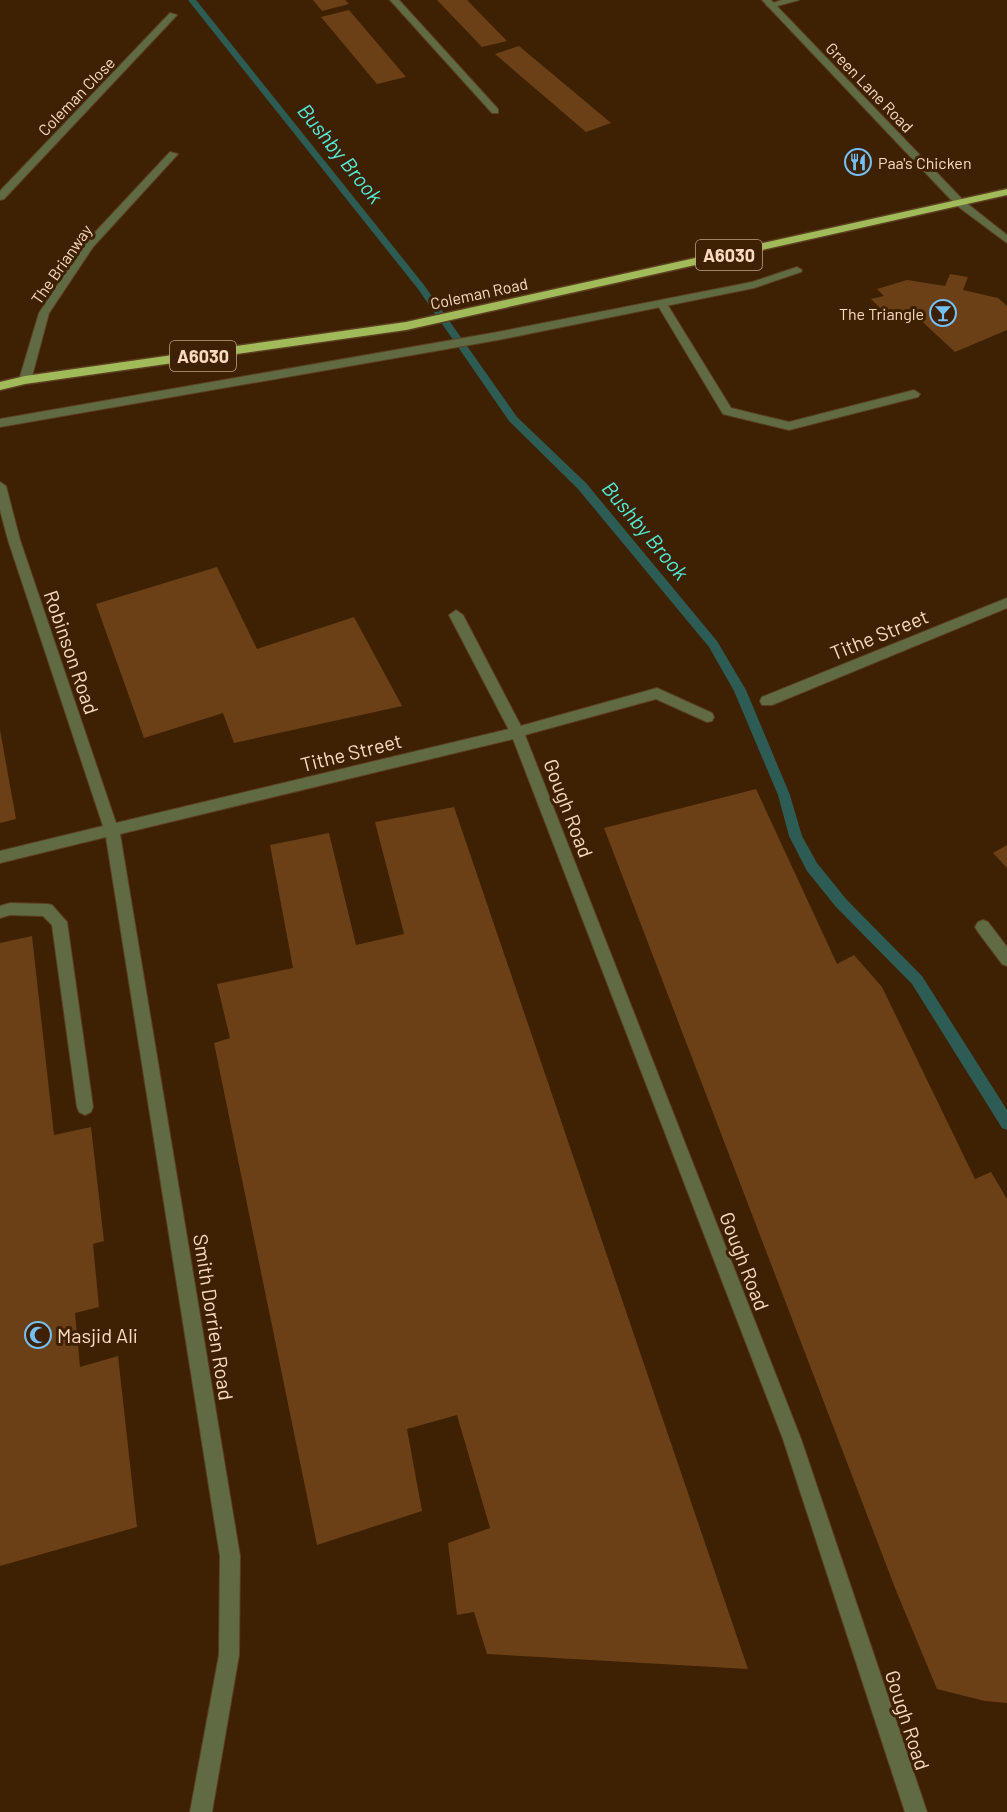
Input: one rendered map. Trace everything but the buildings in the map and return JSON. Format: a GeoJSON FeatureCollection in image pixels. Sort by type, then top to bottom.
{"type":"FeatureCollection","features":[{"type":"Feature","properties":{"kind":"highway","name":"Coleman Road"},"geometry":{"type":"LineString","coordinates":[[960,203],[1007,186]]}},
{"type":"Feature","properties":{"kind":"highway","name":"Coleman Road"},"geometry":{"type":"LineString","coordinates":[[0,386],[25,380],[268,348],[406,326],[1007,192]]}},
{"type":"Feature","properties":{"kind":"street"},"geometry":{"type":"LineString","coordinates":[[394,0],[495,111]]}},
{"type":"Feature","properties":{"kind":"street"},"geometry":{"type":"LineString","coordinates":[[768,2],[795,0]]}},
{"type":"Feature","properties":{"kind":"street","name":"Green Lane Road"},"geometry":{"type":"LineString","coordinates":[[768,2],[960,203],[1007,240]]}},
{"type":"Feature","properties":{"kind":"street","name":"Coleman Close"},"geometry":{"type":"LineString","coordinates":[[0,197],[173,15]]}},
{"type":"Feature","properties":{"kind":"street","name":"The Brianway"},"geometry":{"type":"LineString","coordinates":[[25,380],[44,313],[90,245],[173,154]]}},
{"type":"Feature","properties":{"kind":"street"},"geometry":{"type":"LineString","coordinates":[[0,423],[498,336],[754,285],[797,270]]}},
{"type":"Feature","properties":{"kind":"street"},"geometry":{"type":"LineString","coordinates":[[662,304],[727,411],[789,426],[914,394]]}},
{"type":"Feature","properties":{"kind":"street","name":"Robinson Road"},"geometry":{"type":"LineString","coordinates":[[0,486],[7,541],[112,831]]}},
{"type":"Feature","properties":{"kind":"street","name":"Tithe Street"},"geometry":{"type":"LineString","coordinates":[[767,701],[1007,603]]}},
{"type":"Feature","properties":{"kind":"street","name":"Gough Road"},"geometry":{"type":"LineString","coordinates":[[456,615],[517,732],[792,1439],[916,1812]]}},
{"type":"Feature","properties":{"kind":"street","name":"Tithe Street"},"geometry":{"type":"LineString","coordinates":[[0,857],[517,732],[657,693],[707,717]]}},
{"type":"Feature","properties":{"kind":"street","name":"Smith Dorrien Road"},"geometry":{"type":"LineString","coordinates":[[112,831],[230,1556],[229,1654],[201,1812]]}},
{"type":"Feature","properties":{"kind":"street"},"geometry":{"type":"LineString","coordinates":[[0,912],[10,909],[47,910],[59,922],[85,1107]]}},
{"type":"Feature","properties":{"kind":"street"},"geometry":{"type":"LineString","coordinates":[[982,927],[1007,959]]}},
{"type":"Feature","properties":{"kind":"waterway","name":"Bushby Brook"},"geometry":{"type":"LineString","coordinates":[[192,0],[421,287],[513,419],[582,486],[713,644],[740,690],[784,795],[796,836],[812,867],[841,903],[917,980],[1007,1123]]}},
{"type":"Feature","properties":{"kind":"place","name":"Paa's Chicken"},"geometry":{"type":"Point","coordinates":[858,162]}},
{"type":"Feature","properties":{"kind":"place","name":"The Triangle"},"geometry":{"type":"Point","coordinates":[943,313]}},
{"type":"Feature","properties":{"kind":"place","name":"Masjid Ali"},"geometry":{"type":"Point","coordinates":[38,1335]}}]}
